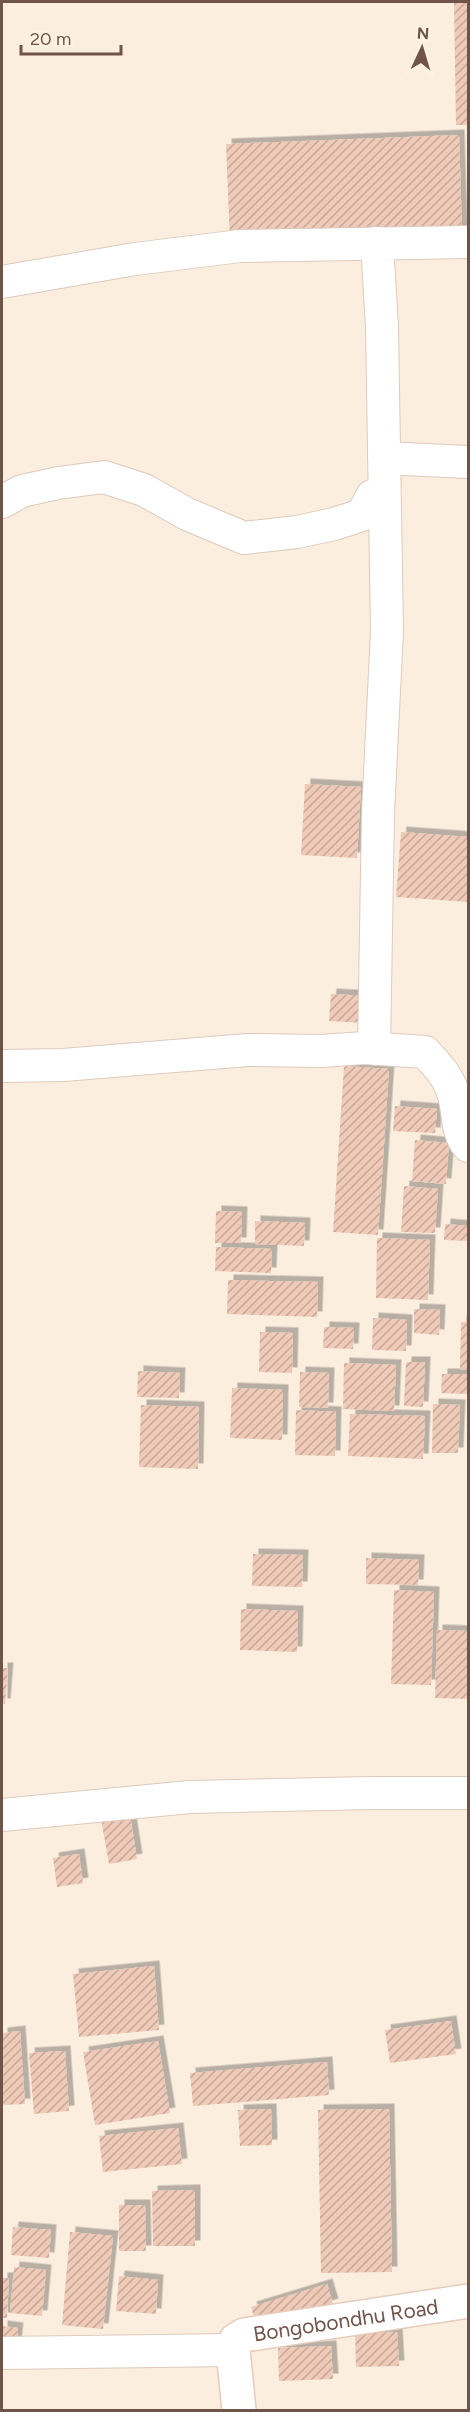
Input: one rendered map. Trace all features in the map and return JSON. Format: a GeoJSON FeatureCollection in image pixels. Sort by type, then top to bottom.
{"type":"FeatureCollection","features":[{"type":"Feature","properties":{"kind":"street"},"geometry":{"type":"LineString","coordinates":[[2,282],[135,259],[240,246],[468,242]]}},
{"type":"Feature","properties":{"kind":"street"},"geometry":{"type":"LineString","coordinates":[[374,1049],[378,813],[387,631],[382,327],[377,243]]}},
{"type":"Feature","properties":{"kind":"street"},"geometry":{"type":"LineString","coordinates":[[384,458],[468,462]]}},
{"type":"Feature","properties":{"kind":"street"},"geometry":{"type":"LineString","coordinates":[[2,502],[22,491],[57,483],[104,477],[144,490],[187,514],[244,538],[297,532],[362,515],[372,496],[384,493]]}},
{"type":"Feature","properties":{"kind":"street"},"geometry":{"type":"LineString","coordinates":[[2,1066],[63,1065],[248,1050],[374,1049],[424,1052],[444,1072],[454,1096],[459,1131],[468,1146]]}},
{"type":"Feature","properties":{"kind":"street"},"geometry":{"type":"LineString","coordinates":[[2,1815],[190,1797],[468,1793]]}},
{"type":"Feature","properties":{"kind":"street","name":"Bongobondhu Road"},"geometry":{"type":"LineString","coordinates":[[239,2410],[233,2350],[236,2340],[244,2335],[468,2301]]}},
{"type":"Feature","properties":{"kind":"street","name":"Bongobondhu Road"},"geometry":{"type":"LineString","coordinates":[[2,2353],[233,2350]]}},
{"type":"Feature","properties":{"kind":"building"},"geometry":{"type":"Polygon","coordinates":[[[454,2],[468,2],[468,125],[456,125],[454,2]]]}},
{"type":"Feature","properties":{"kind":"building"},"geometry":{"type":"Polygon","coordinates":[[[459,135],[462,232],[230,241],[226,144],[459,135]]]}},
{"type":"Feature","properties":{"kind":"building"},"geometry":{"type":"Polygon","coordinates":[[[305,784],[361,787],[357,858],[301,855],[305,784]]]}},
{"type":"Feature","properties":{"kind":"building"},"geometry":{"type":"Polygon","coordinates":[[[401,832],[468,837],[468,902],[396,897],[401,832]]]}},
{"type":"Feature","properties":{"kind":"building"},"geometry":{"type":"Polygon","coordinates":[[[331,994],[369,996],[367,1023],[329,1021],[331,994]]]}},
{"type":"Feature","properties":{"kind":"building"},"geometry":{"type":"Polygon","coordinates":[[[344,1066],[389,1069],[378,1235],[333,1232],[344,1066]]]}},
{"type":"Feature","properties":{"kind":"building"},"geometry":{"type":"Polygon","coordinates":[[[395,1106],[437,1109],[435,1133],[393,1131],[395,1106]]]}},
{"type":"Feature","properties":{"kind":"building"},"geometry":{"type":"Polygon","coordinates":[[[415,1140],[449,1143],[446,1184],[412,1181],[415,1140]]]}},
{"type":"Feature","properties":{"kind":"building"},"geometry":{"type":"Polygon","coordinates":[[[404,1186],[438,1189],[435,1233],[401,1232],[404,1186]]]}},
{"type":"Feature","properties":{"kind":"building"},"geometry":{"type":"Polygon","coordinates":[[[216,1211],[242,1212],[241,1243],[215,1243],[216,1211]]]}},
{"type":"Feature","properties":{"kind":"building"},"geometry":{"type":"Polygon","coordinates":[[[255,1221],[305,1223],[304,1246],[255,1244],[255,1221]]]}},
{"type":"Feature","properties":{"kind":"building"},"geometry":{"type":"Polygon","coordinates":[[[445,1224],[468,1226],[468,1241],[444,1240],[445,1224]]]}},
{"type":"Feature","properties":{"kind":"building"},"geometry":{"type":"Polygon","coordinates":[[[377,1238],[430,1240],[428,1300],[376,1298],[377,1238]]]}},
{"type":"Feature","properties":{"kind":"building"},"geometry":{"type":"Polygon","coordinates":[[[216,1247],[272,1249],[271,1273],[215,1271],[216,1247]]]}},
{"type":"Feature","properties":{"kind":"building"},"geometry":{"type":"Polygon","coordinates":[[[228,1280],[318,1282],[317,1317],[227,1314],[228,1280]]]}},
{"type":"Feature","properties":{"kind":"building"},"geometry":{"type":"Polygon","coordinates":[[[414,1309],[440,1310],[439,1335],[414,1333],[414,1309]]]}},
{"type":"Feature","properties":{"kind":"building"},"geometry":{"type":"Polygon","coordinates":[[[373,1318],[407,1320],[406,1351],[372,1350],[373,1318]]]}},
{"type":"Feature","properties":{"kind":"building"},"geometry":{"type":"Polygon","coordinates":[[[461,1322],[468,1322],[468,1370],[460,1369],[461,1322]]]}},
{"type":"Feature","properties":{"kind":"building"},"geometry":{"type":"Polygon","coordinates":[[[324,1327],[354,1328],[353,1349],[323,1348],[324,1327]]]}},
{"type":"Feature","properties":{"kind":"building"},"geometry":{"type":"Polygon","coordinates":[[[260,1332],[293,1333],[292,1373],[259,1372],[260,1332]]]}},
{"type":"Feature","properties":{"kind":"building"},"geometry":{"type":"Polygon","coordinates":[[[406,1362],[425,1362],[423,1407],[404,1406],[406,1362]]]}},
{"type":"Feature","properties":{"kind":"building"},"geometry":{"type":"Polygon","coordinates":[[[344,1363],[396,1365],[394,1411],[343,1409],[344,1363]]]}},
{"type":"Feature","properties":{"kind":"building"},"geometry":{"type":"Polygon","coordinates":[[[138,1371],[180,1373],[179,1398],[137,1397],[138,1371]]]}},
{"type":"Feature","properties":{"kind":"building"},"geometry":{"type":"Polygon","coordinates":[[[300,1372],[329,1373],[328,1408],[299,1407],[300,1372]]]}},
{"type":"Feature","properties":{"kind":"building"},"geometry":{"type":"Polygon","coordinates":[[[442,1374],[468,1374],[468,1394],[441,1393],[442,1374]]]}},
{"type":"Feature","properties":{"kind":"building"},"geometry":{"type":"Polygon","coordinates":[[[232,1388],[283,1390],[282,1440],[230,1438],[232,1388]]]}},
{"type":"Feature","properties":{"kind":"building"},"geometry":{"type":"Polygon","coordinates":[[[433,1404],[460,1405],[458,1453],[432,1453],[433,1404]]]}},
{"type":"Feature","properties":{"kind":"building"},"geometry":{"type":"Polygon","coordinates":[[[141,1405],[199,1407],[198,1469],[139,1467],[141,1405]]]}},
{"type":"Feature","properties":{"kind":"building"},"geometry":{"type":"Polygon","coordinates":[[[296,1410],[336,1412],[335,1456],[295,1455],[296,1410]]]}},
{"type":"Feature","properties":{"kind":"building"},"geometry":{"type":"Polygon","coordinates":[[[350,1414],[425,1416],[423,1459],[348,1456],[350,1414]]]}},
{"type":"Feature","properties":{"kind":"building"},"geometry":{"type":"Polygon","coordinates":[[[253,1554],[303,1555],[302,1587],[252,1586],[253,1554]]]}},
{"type":"Feature","properties":{"kind":"building"},"geometry":{"type":"Polygon","coordinates":[[[366,1558],[419,1560],[418,1585],[366,1584],[366,1558]]]}},
{"type":"Feature","properties":{"kind":"building"},"geometry":{"type":"Polygon","coordinates":[[[394,1590],[434,1592],[431,1685],[391,1684],[394,1590]]]}},
{"type":"Feature","properties":{"kind":"building"},"geometry":{"type":"Polygon","coordinates":[[[241,1609],[298,1611],[297,1652],[240,1650],[241,1609]]]}},
{"type":"Feature","properties":{"kind":"building"},"geometry":{"type":"Polygon","coordinates":[[[437,1630],[468,1631],[467,1699],[435,1698],[437,1630]]]}},
{"type":"Feature","properties":{"kind":"building"},"geometry":{"type":"Polygon","coordinates":[[[2,1668],[8,1668],[5,1704],[2,1704],[2,1668]]]}},
{"type":"Feature","properties":{"kind":"building"},"geometry":{"type":"Polygon","coordinates":[[[130,1815],[137,1859],[109,1864],[101,1819],[130,1815]]]}},
{"type":"Feature","properties":{"kind":"building"},"geometry":{"type":"Polygon","coordinates":[[[79,1854],[83,1883],[57,1887],[53,1858],[79,1854]]]}},
{"type":"Feature","properties":{"kind":"building"},"geometry":{"type":"Polygon","coordinates":[[[154,1966],[159,2030],[79,2037],[73,1974],[154,1966]]]}},
{"type":"Feature","properties":{"kind":"building"},"geometry":{"type":"Polygon","coordinates":[[[451,2021],[456,2054],[390,2063],[385,2030],[451,2021]]]}},
{"type":"Feature","properties":{"kind":"building"},"geometry":{"type":"Polygon","coordinates":[[[20,2031],[25,2104],[2,2105],[2,2033],[20,2031]]]}},
{"type":"Feature","properties":{"kind":"building"},"geometry":{"type":"Polygon","coordinates":[[[158,2041],[170,2113],[95,2125],[83,2052],[158,2041]]]}},
{"type":"Feature","properties":{"kind":"building"},"geometry":{"type":"Polygon","coordinates":[[[65,2051],[69,2111],[34,2114],[29,2053],[65,2051]]]}},
{"type":"Feature","properties":{"kind":"building"},"geometry":{"type":"Polygon","coordinates":[[[327,2062],[329,2095],[193,2106],[190,2073],[327,2062]]]}},
{"type":"Feature","properties":{"kind":"building"},"geometry":{"type":"Polygon","coordinates":[[[271,2109],[272,2145],[240,2146],[238,2110],[271,2109]]]}},
{"type":"Feature","properties":{"kind":"building"},"geometry":{"type":"Polygon","coordinates":[[[389,2109],[392,2272],[321,2273],[318,2110],[389,2109]]]}},
{"type":"Feature","properties":{"kind":"building"},"geometry":{"type":"Polygon","coordinates":[[[178,2128],[182,2164],[103,2172],[99,2136],[178,2128]]]}},
{"type":"Feature","properties":{"kind":"building"},"geometry":{"type":"Polygon","coordinates":[[[195,2190],[195,2246],[153,2246],[152,2191],[195,2190]]]}},
{"type":"Feature","properties":{"kind":"building"},"geometry":{"type":"Polygon","coordinates":[[[119,2205],[145,2205],[146,2251],[119,2251],[119,2205]]]}},
{"type":"Feature","properties":{"kind":"building"},"geometry":{"type":"Polygon","coordinates":[[[13,2227],[51,2230],[49,2258],[11,2255],[13,2227]]]}},
{"type":"Feature","properties":{"kind":"building"},"geometry":{"type":"Polygon","coordinates":[[[70,2232],[113,2236],[103,2329],[62,2325],[70,2232]]]}},
{"type":"Feature","properties":{"kind":"building"},"geometry":{"type":"Polygon","coordinates":[[[14,2267],[46,2270],[42,2316],[10,2313],[14,2267]]]}},
{"type":"Feature","properties":{"kind":"building"},"geometry":{"type":"Polygon","coordinates":[[[119,2276],[158,2280],[156,2314],[116,2311],[119,2276]]]}},
{"type":"Feature","properties":{"kind":"building"},"geometry":{"type":"Polygon","coordinates":[[[2,2278],[9,2278],[7,2318],[2,2318],[2,2278]]]}},
{"type":"Feature","properties":{"kind":"building"},"geometry":{"type":"Polygon","coordinates":[[[327,2284],[333,2304],[257,2327],[251,2307],[327,2284]]]}},
{"type":"Feature","properties":{"kind":"building"},"geometry":{"type":"Polygon","coordinates":[[[2,2326],[18,2328],[16,2346],[2,2344],[2,2326]]]}},
{"type":"Feature","properties":{"kind":"building"},"geometry":{"type":"Polygon","coordinates":[[[397,2332],[399,2366],[356,2367],[355,2333],[397,2332]]]}},
{"type":"Feature","properties":{"kind":"building"},"geometry":{"type":"Polygon","coordinates":[[[331,2346],[333,2379],[279,2381],[278,2348],[331,2346]]]}}]}
